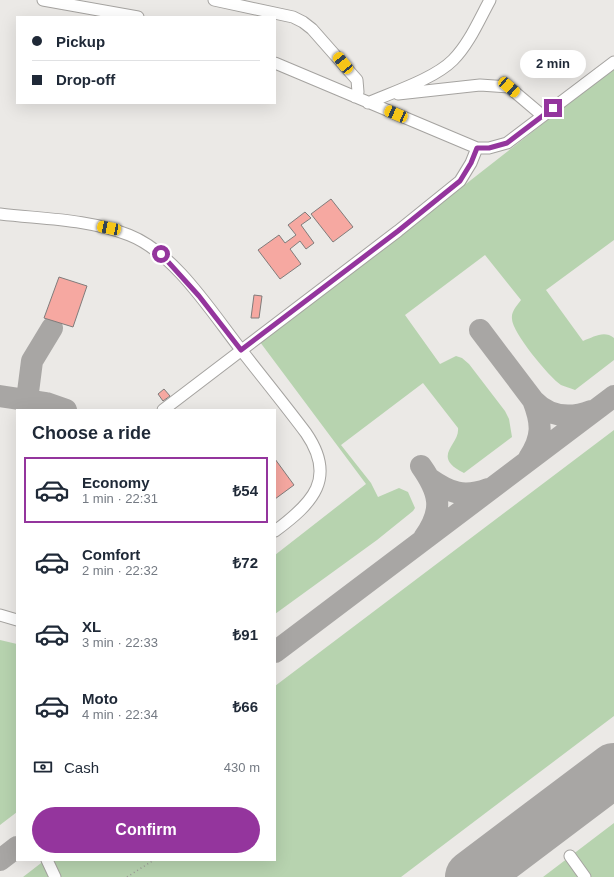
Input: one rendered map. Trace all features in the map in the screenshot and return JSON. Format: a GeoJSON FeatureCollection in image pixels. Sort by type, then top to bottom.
{"type":"FeatureCollection","features":[{"type":"Feature","properties":{"kind":"lane"},"geometry":{"type":"LineString","coordinates":[[43,0],[132,16]]}},
{"type":"Feature","properties":{"kind":"lane"},"geometry":{"type":"LineString","coordinates":[[214,0],[293,17],[303,22],[322,39],[357,80],[358,92],[355,97]]}},
{"type":"Feature","properties":{"kind":"lane"},"geometry":{"type":"LineString","coordinates":[[368,103],[432,75],[452,61],[464,46],[490,0]]}},
{"type":"Feature","properties":{"kind":"lane"},"geometry":{"type":"LineString","coordinates":[[276,63],[477,148],[489,148],[507,143],[614,62]]}},
{"type":"Feature","properties":{"kind":"lane"},"geometry":{"type":"LineString","coordinates":[[386,95],[480,85],[506,85],[543,116]]}},
{"type":"Feature","properties":{"kind":"lane"},"geometry":{"type":"LineString","coordinates":[[164,409],[398,231],[460,181],[471,163],[477,148]]}},
{"type":"Feature","properties":{"kind":"lane"},"geometry":{"type":"LineString","coordinates":[[0,214],[86,224],[109,228],[130,235],[147,244],[161,254],[181,275],[306,433],[315,446],[319,456],[320,477],[314,494],[304,507],[276,530]]}},
{"type":"Feature","properties":{"kind":"lane"},"geometry":{"type":"LineString","coordinates":[[0,615],[16,620]]}},
{"type":"Feature","properties":{"kind":"lane"},"geometry":{"type":"LineString","coordinates":[[570,856],[586,877]]}},
{"type":"Feature","properties":{"kind":"lane"},"geometry":{"type":"LineString","coordinates":[[47,861],[55,877]]}},
{"type":"Feature","properties":{"kind":"path"},"geometry":{"type":"LineString","coordinates":[[127,877],[152,861]]}},
{"type":"Feature","properties":{"kind":"green space"},"geometry":{"type":"Polygon","coordinates":[[[614,68],[614,240],[546,290],[583,341],[603,334],[614,338],[614,360],[575,390],[561,385],[540,364],[518,334],[512,319],[512,314],[521,300],[485,255],[405,315],[440,364],[456,356],[462,358],[469,364],[505,411],[509,419],[512,437],[464,473],[454,467],[449,461],[448,456],[449,450],[455,440],[458,428],[423,383],[341,445],[371,483],[378,497],[399,488],[408,492],[415,508],[377,540],[276,613],[276,554],[366,484],[260,342],[439,205],[614,68]]]}},
{"type":"Feature","properties":{"kind":"green space"},"geometry":{"type":"Polygon","coordinates":[[[614,430],[614,716],[401,877],[23,877],[44,861],[276,861],[276,685],[614,430]]]}},
{"type":"Feature","properties":{"kind":"green space"},"geometry":{"type":"Polygon","coordinates":[[[0,640],[16,644],[16,813],[0,825],[0,640]]]}},
{"type":"Feature","properties":{"kind":"green space"},"geometry":{"type":"Polygon","coordinates":[[[614,823],[614,877],[543,877],[614,823]]]}},
{"type":"Feature","properties":{"kind":"building"},"geometry":{"type":"Polygon","coordinates":[[[331,199],[353,227],[333,242],[311,214],[331,199]]]}},
{"type":"Feature","properties":{"kind":"building"},"geometry":{"type":"Polygon","coordinates":[[[305,212],[311,218],[301,225],[314,243],[306,249],[300,241],[290,249],[301,264],[280,279],[258,250],[279,235],[285,243],[296,235],[288,225],[305,212]]]}},
{"type":"Feature","properties":{"kind":"building"},"geometry":{"type":"Polygon","coordinates":[[[59,277],[87,286],[73,327],[44,318],[59,277]]]}},
{"type":"Feature","properties":{"kind":"building"},"geometry":{"type":"Polygon","coordinates":[[[254,295],[262,296],[259,318],[251,318],[254,295]]]}},
{"type":"Feature","properties":{"kind":"building"},"geometry":{"type":"Polygon","coordinates":[[[164,389],[170,396],[163,401],[158,394],[164,389]]]}},
{"type":"Feature","properties":{"kind":"building"},"geometry":{"type":"Polygon","coordinates":[[[276,460],[294,485],[276,498],[276,460]]]}},
{"type":"Feature","properties":{"kind":"taxiway"},"geometry":{"type":"LineString","coordinates":[[28,392],[32,361],[52,328]]}},
{"type":"Feature","properties":{"kind":"taxiway"},"geometry":{"type":"LineString","coordinates":[[480,330],[539,406],[553,413],[568,416],[583,414],[591,411]]}},
{"type":"Feature","properties":{"kind":"taxiway"},"geometry":{"type":"LineString","coordinates":[[0,396],[46,403],[63,409]]}},
{"type":"Feature","properties":{"kind":"taxiway"},"geometry":{"type":"LineString","coordinates":[[276,651],[614,396]]}},
{"type":"Feature","properties":{"kind":"taxiway"},"geometry":{"type":"LineString","coordinates":[[529,458],[537,443],[540,430],[538,416],[533,400]]}},
{"type":"Feature","properties":{"kind":"taxiway"},"geometry":{"type":"LineString","coordinates":[[421,466],[436,493],[437,502],[435,519],[424,538]]}},
{"type":"Feature","properties":{"kind":"taxiway"},"geometry":{"type":"LineString","coordinates":[[430,479],[444,488],[458,493],[472,493],[488,489]]}},
{"type":"Feature","properties":{"kind":"taxiway"},"geometry":{"type":"LineString","coordinates":[[0,860],[16,848]]}},
{"type":"Feature","properties":{"kind":"runway"},"geometry":{"type":"LineString","coordinates":[[472,877],[614,770]]}},
{"type":"Feature","properties":{"kind":"route"},"geometry":{"type":"LineString","coordinates":[[161,254],[199,296],[241,350],[398,231],[460,181],[471,163],[477,148],[497,147],[507,143],[553,108]]}}]}
